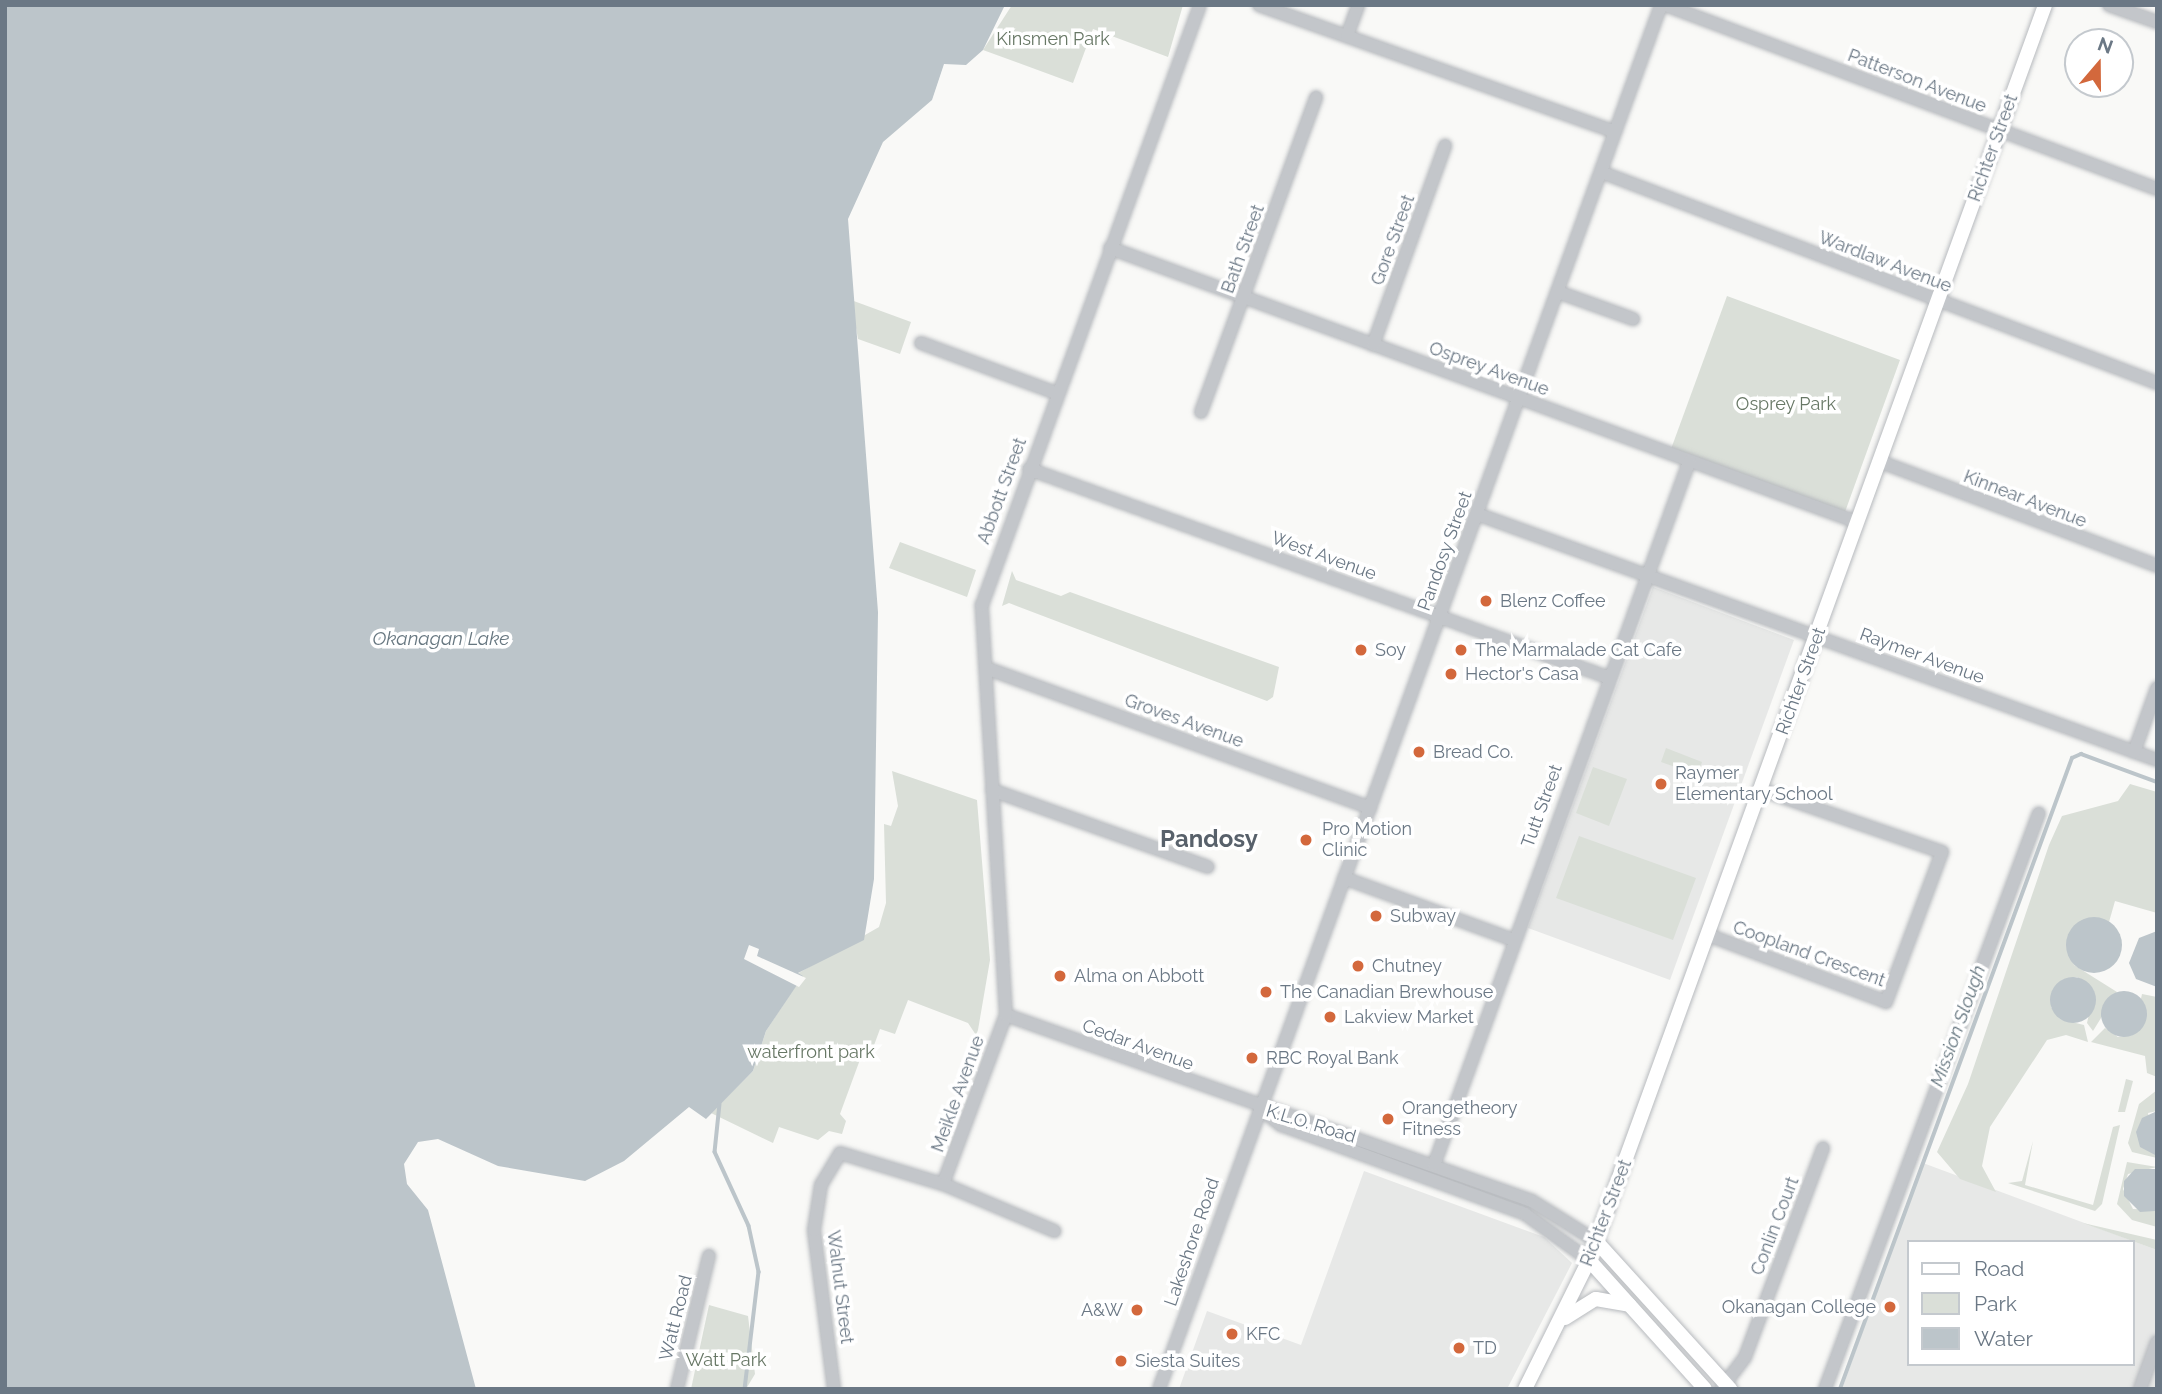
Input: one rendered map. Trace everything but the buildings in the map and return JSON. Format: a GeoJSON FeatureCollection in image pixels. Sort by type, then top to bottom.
{"type":"FeatureCollection","features":[{"type":"Feature","properties":{"kind":"main road","name":"Richter Street"},"geometry":{"type":"LineString","coordinates":[[1525,1389],[1562,1321],[1589,1260],[2045,5]]}},
{"type":"Feature","properties":{"kind":"main road","name":"K.L.O. Road"},"geometry":{"type":"LineString","coordinates":[[1596,1241],[1726,1387]]}},
{"type":"Feature","properties":{"kind":"main road","name":"K.L.O. Road"},"geometry":{"type":"LineString","coordinates":[[1589,1260],[1705,1389]]}},
{"type":"Feature","properties":{"kind":"main road"},"geometry":{"type":"LineString","coordinates":[[1562,1321],[1596,1299],[1615,1298],[1636,1310]]}},
{"type":"Feature","properties":{"kind":"street","name":"Abbott Street"},"geometry":{"type":"LineString","coordinates":[[1006,1015],[982,605],[1056,393],[1200,5]]}},
{"type":"Feature","properties":{"kind":"street"},"geometry":{"type":"LineString","coordinates":[[1259,5],[1615,132]]}},
{"type":"Feature","properties":{"kind":"street"},"geometry":{"type":"LineString","coordinates":[[1347,36],[1358,5]]}},
{"type":"Feature","properties":{"kind":"street","name":"Patterson Avenue"},"geometry":{"type":"LineString","coordinates":[[1663,5],[2157,189]]}},
{"type":"Feature","properties":{"kind":"street","name":"Pandosy Street"},"geometry":{"type":"LineString","coordinates":[[1258,1107],[1663,5]]}},
{"type":"Feature","properties":{"kind":"street"},"geometry":{"type":"LineString","coordinates":[[2109,5],[2157,22]]}},
{"type":"Feature","properties":{"kind":"street","name":"Bath Street"},"geometry":{"type":"LineString","coordinates":[[1201,412],[1316,96]]}},
{"type":"Feature","properties":{"kind":"street","name":"Gore Street"},"geometry":{"type":"LineString","coordinates":[[1373,345],[1445,146]]}},
{"type":"Feature","properties":{"kind":"street","name":"Wardlaw Avenue"},"geometry":{"type":"LineString","coordinates":[[1601,172],[2157,383]]}},
{"type":"Feature","properties":{"kind":"street","name":"Osprey Avenue"},"geometry":{"type":"LineString","coordinates":[[1110,248],[1857,522]]}},
{"type":"Feature","properties":{"kind":"street"},"geometry":{"type":"LineString","coordinates":[[1558,292],[1633,319]]}},
{"type":"Feature","properties":{"kind":"street"},"geometry":{"type":"LineString","coordinates":[[921,343],[1056,393]]}},
{"type":"Feature","properties":{"kind":"street","name":"Tutt Street"},"geometry":{"type":"LineString","coordinates":[[1434,1165],[1607,677],[1689,462]]}},
{"type":"Feature","properties":{"kind":"street","name":"Kinnear Avenue"},"geometry":{"type":"LineString","coordinates":[[1881,462],[2157,566]]}},
{"type":"Feature","properties":{"kind":"street","name":"West Avenue"},"geometry":{"type":"LineString","coordinates":[[1029,468],[1607,677]]}},
{"type":"Feature","properties":{"kind":"street","name":"Raymer Avenue"},"geometry":{"type":"LineString","coordinates":[[1477,514],[2157,760]]}},
{"type":"Feature","properties":{"kind":"street","name":"Groves Avenue"},"geometry":{"type":"LineString","coordinates":[[986,667],[1370,808]]}},
{"type":"Feature","properties":{"kind":"street"},"geometry":{"type":"LineString","coordinates":[[2134,752],[2157,688]]}},
{"type":"Feature","properties":{"kind":"street"},"geometry":{"type":"LineString","coordinates":[[992,790],[1208,867]]}},
{"type":"Feature","properties":{"kind":"street","name":"Coopland Crescent"},"geometry":{"type":"LineString","coordinates":[[1708,935],[1886,1002],[1942,852],[1762,790]]}},
{"type":"Feature","properties":{"kind":"street"},"geometry":{"type":"LineString","coordinates":[[1825,1389],[2039,813]]}},
{"type":"Feature","properties":{"kind":"street"},"geometry":{"type":"LineString","coordinates":[[1344,878],[1513,940]]}},
{"type":"Feature","properties":{"kind":"street","name":"Cedar Avenue"},"geometry":{"type":"LineString","coordinates":[[1006,1015],[1258,1107]]}},
{"type":"Feature","properties":{"kind":"street","name":"Meikle Avenue"},"geometry":{"type":"LineString","coordinates":[[943,1184],[1006,1015]]}},
{"type":"Feature","properties":{"kind":"street","name":"K.L.O. Road"},"geometry":{"type":"LineString","coordinates":[[1258,1107],[1434,1165],[1532,1201],[1596,1241]]}},
{"type":"Feature","properties":{"kind":"street","name":"K.L.O. Road"},"geometry":{"type":"LineString","coordinates":[[1258,1107],[1281,1125],[1525,1214],[1589,1260]]}},
{"type":"Feature","properties":{"kind":"street","name":"Lakeshore Road"},"geometry":{"type":"LineString","coordinates":[[1159,1389],[1258,1107]]}},
{"type":"Feature","properties":{"kind":"street","name":"Conlin Court"},"geometry":{"type":"LineString","coordinates":[[1726,1387],[1745,1357],[1823,1148]]}},
{"type":"Feature","properties":{"kind":"street","name":"Walnut Street"},"geometry":{"type":"LineString","coordinates":[[834,1389],[814,1230],[821,1185],[840,1153],[943,1184]]}},
{"type":"Feature","properties":{"kind":"street"},"geometry":{"type":"LineString","coordinates":[[943,1184],[1054,1231]]}},
{"type":"Feature","properties":{"kind":"street","name":"Watt Road"},"geometry":{"type":"LineString","coordinates":[[677,1389],[709,1256]]}},
{"type":"Feature","properties":{"kind":"street"},"geometry":{"type":"LineString","coordinates":[[2140,1389],[2157,1342]]}},
{"type":"Feature","properties":{"kind":"shaded area","name":"Raymer Elementary School"},"geometry":{"type":"Polygon","coordinates":[[[1653,587],[1794,640],[1670,980],[1528,928],[1653,587]]]}},
{"type":"Feature","properties":{"kind":"shaded area","name":"Okanagan College"},"geometry":{"type":"Polygon","coordinates":[[[1923,1163],[2130,1240],[1906,1240],[1906,1366],[2134,1366],[2134,1241],[2157,1250],[2157,1389],[1842,1389],[1923,1163]]]}},
{"type":"Feature","properties":{"kind":"shaded area"},"geometry":{"type":"Polygon","coordinates":[[[1364,1171],[1544,1237],[1572,1263],[1507,1389],[1179,1389],[1207,1311],[1301,1345],[1364,1171]]]}},
{"type":"Feature","properties":{"kind":"green space","name":"Kinsmen Park"},"geometry":{"type":"Polygon","coordinates":[[[1012,5],[1183,5],[1168,57],[1093,29],[1073,83],[983,50],[1012,5]]]}},
{"type":"Feature","properties":{"kind":"green space","name":"Osprey Park"},"geometry":{"type":"Polygon","coordinates":[[[1727,296],[1900,360],[1845,512],[1671,449],[1727,296]]]}},
{"type":"Feature","properties":{"kind":"green space"},"geometry":{"type":"Polygon","coordinates":[[[851,300],[911,322],[900,354],[858,339],[851,300]]]}},
{"type":"Feature","properties":{"kind":"green space"},"geometry":{"type":"Polygon","coordinates":[[[900,542],[976,570],[967,597],[889,568],[900,542]]]}},
{"type":"Feature","properties":{"kind":"green space"},"geometry":{"type":"Polygon","coordinates":[[[1012,571],[1016,580],[1061,596],[1070,592],[1279,667],[1273,697],[1267,701],[1009,603],[1002,606],[1012,571]]]}},
{"type":"Feature","properties":{"kind":"green space"},"geometry":{"type":"Polygon","coordinates":[[[1666,748],[1702,762],[1698,775],[1661,762],[1666,748]]]}},
{"type":"Feature","properties":{"kind":"green space"},"geometry":{"type":"Polygon","coordinates":[[[1593,767],[1627,779],[1609,826],[1576,813],[1593,767]]]}},
{"type":"Feature","properties":{"kind":"green space","name":"waterfront park"},"geometry":{"type":"Polygon","coordinates":[[[892,771],[977,800],[990,960],[978,1030],[976,1035],[968,1023],[908,1000],[895,1034],[880,1029],[873,1048],[865,1046],[840,1114],[846,1121],[842,1134],[829,1131],[818,1140],[779,1127],[773,1143],[711,1113],[753,1071],[766,1031],[802,976],[797,974],[879,927],[886,903],[884,824],[891,826],[898,806],[892,771]]]}},
{"type":"Feature","properties":{"kind":"green space"},"geometry":{"type":"Polygon","coordinates":[[[2130,784],[2157,792],[2157,913],[2115,901],[2109,922],[2067,939],[2074,965],[2117,992],[2093,1031],[2087,1023],[2094,991],[2077,977],[2062,980],[2051,1007],[2060,1019],[2084,1025],[2088,1042],[2066,1035],[2047,1040],[1990,1127],[1982,1166],[1996,1192],[1960,1179],[1937,1152],[1968,1084],[2049,845],[2062,816],[2118,801],[2130,784]]]}},
{"type":"Feature","properties":{"kind":"green space"},"geometry":{"type":"Polygon","coordinates":[[[1579,836],[1696,878],[1673,940],[1556,898],[1579,836]]]}},
{"type":"Feature","properties":{"kind":"green space"},"geometry":{"type":"Polygon","coordinates":[[[2142,994],[2157,997],[2157,1077],[2147,1073],[2145,1056],[2091,1042],[2105,1028],[2118,1037],[2133,1035],[2142,994]]]}},
{"type":"Feature","properties":{"kind":"green space"},"geometry":{"type":"Polygon","coordinates":[[[2126,1079],[2133,1081],[2125,1112],[2118,1112],[2126,1079]]]}},
{"type":"Feature","properties":{"kind":"green space"},"geometry":{"type":"Polygon","coordinates":[[[2157,1090],[2157,1111],[2148,1113],[2157,1158],[2132,1152],[2128,1143],[2139,1104],[2157,1090]]]}},
{"type":"Feature","properties":{"kind":"green space"},"geometry":{"type":"Polygon","coordinates":[[[2120,1125],[2102,1204],[2095,1211],[2008,1183],[2022,1181],[2033,1141],[2025,1185],[2093,1205],[2113,1127],[2120,1125]]]}},
{"type":"Feature","properties":{"kind":"green space"},"geometry":{"type":"Polygon","coordinates":[[[2127,1162],[2157,1167],[2128,1174],[2123,1189],[2133,1209],[2157,1210],[2157,1227],[2132,1220],[2117,1204],[2127,1162]]]}},
{"type":"Feature","properties":{"kind":"green space"},"geometry":{"type":"Polygon","coordinates":[[[2083,1223],[2157,1240],[2157,1250],[2083,1223]]]}},
{"type":"Feature","properties":{"kind":"green space","name":"Watt Park"},"geometry":{"type":"Polygon","coordinates":[[[709,1305],[748,1316],[755,1374],[746,1389],[691,1389],[709,1305]]]}},
{"type":"Feature","properties":{"kind":"water","name":"Okanagan Lake"},"geometry":{"type":"Polygon","coordinates":[[[5,5],[1005,5],[983,50],[966,65],[944,64],[932,100],[883,142],[848,219],[878,612],[874,879],[864,940],[798,973],[803,976],[766,1031],[753,1071],[706,1119],[689,1107],[624,1161],[585,1181],[498,1166],[438,1139],[418,1142],[404,1164],[407,1184],[428,1210],[476,1389],[5,1389],[5,5]]]}},
{"type":"Feature","properties":{"kind":"water"},"geometry":{"type":"Polygon","coordinates":[[[2094,917],[2105,919],[2114,925],[2120,934],[2120,956],[2114,965],[2105,971],[2094,973],[2083,971],[2074,965],[2068,956],[2066,945],[2068,934],[2074,925],[2083,919],[2094,917]]]}},
{"type":"Feature","properties":{"kind":"water"},"geometry":{"type":"Polygon","coordinates":[[[2157,931],[2157,987],[2136,979],[2129,963],[2139,938],[2157,931]]]}},
{"type":"Feature","properties":{"kind":"water"},"geometry":{"type":"Polygon","coordinates":[[[2073,977],[2089,984],[2096,1000],[2089,1016],[2073,1023],[2057,1016],[2050,1000],[2057,984],[2073,977]]]}},
{"type":"Feature","properties":{"kind":"water"},"geometry":{"type":"Polygon","coordinates":[[[2124,991],[2140,998],[2147,1014],[2140,1030],[2124,1037],[2108,1030],[2101,1014],[2108,998],[2124,991]]]}},
{"type":"Feature","properties":{"kind":"water"},"geometry":{"type":"Polygon","coordinates":[[[2157,1111],[2157,1156],[2140,1147],[2136,1132],[2142,1118],[2157,1111]]]}},
{"type":"Feature","properties":{"kind":"water"},"geometry":{"type":"Polygon","coordinates":[[[2135,1169],[2157,1169],[2155,1211],[2140,1212],[2124,1196],[2124,1181],[2135,1169]]]}},
{"type":"Feature","properties":{"kind":"pier"},"geometry":{"type":"Polygon","coordinates":[[[749,945],[759,949],[757,956],[806,978],[799,987],[744,959],[749,945]]]}},
{"type":"Feature","properties":{"kind":"waterway","name":"Mission Slough"},"geometry":{"type":"LineString","coordinates":[[1840,1389],[2072,758],[2081,754],[2157,782]]}},
{"type":"Feature","properties":{"kind":"waterway"},"geometry":{"type":"LineString","coordinates":[[720,1104],[715,1152],[749,1226],[759,1272],[745,1389]]}},
{"type":"Feature","properties":{"kind":"place","name":"Blenz Coffee"},"geometry":{"type":"Point","coordinates":[1486,601]}},
{"type":"Feature","properties":{"kind":"place","name":"Soy"},"geometry":{"type":"Point","coordinates":[1361,650]}},
{"type":"Feature","properties":{"kind":"place","name":"The Marmalade Cat Cafe"},"geometry":{"type":"Point","coordinates":[1461,650]}},
{"type":"Feature","properties":{"kind":"place","name":"Hector's Casa"},"geometry":{"type":"Point","coordinates":[1451,674]}},
{"type":"Feature","properties":{"kind":"place","name":"Bread Co."},"geometry":{"type":"Point","coordinates":[1419,752]}},
{"type":"Feature","properties":{"kind":"place","name":"Raymer Elementary School"},"geometry":{"type":"Point","coordinates":[1661,784]}},
{"type":"Feature","properties":{"kind":"place","name":"Pro Motion Clinic"},"geometry":{"type":"Point","coordinates":[1306,840]}},
{"type":"Feature","properties":{"kind":"place","name":"Subway"},"geometry":{"type":"Point","coordinates":[1376,916]}},
{"type":"Feature","properties":{"kind":"place","name":"Chutney"},"geometry":{"type":"Point","coordinates":[1358,966]}},
{"type":"Feature","properties":{"kind":"place","name":"Alma on Abbott"},"geometry":{"type":"Point","coordinates":[1060,976]}},
{"type":"Feature","properties":{"kind":"place","name":"The Canadian Brewhouse"},"geometry":{"type":"Point","coordinates":[1266,992]}},
{"type":"Feature","properties":{"kind":"place","name":"Lakview Market"},"geometry":{"type":"Point","coordinates":[1330,1017]}},
{"type":"Feature","properties":{"kind":"place","name":"RBC Royal Bank"},"geometry":{"type":"Point","coordinates":[1252,1058]}},
{"type":"Feature","properties":{"kind":"place","name":"Orangetheory Fitness"},"geometry":{"type":"Point","coordinates":[1388,1119]}},
{"type":"Feature","properties":{"kind":"place","name":"Okanagan College"},"geometry":{"type":"Point","coordinates":[1890,1307]}},
{"type":"Feature","properties":{"kind":"place","name":"A&W"},"geometry":{"type":"Point","coordinates":[1137,1310]}},
{"type":"Feature","properties":{"kind":"place","name":"KFC"},"geometry":{"type":"Point","coordinates":[1232,1334]}},
{"type":"Feature","properties":{"kind":"place","name":"TD"},"geometry":{"type":"Point","coordinates":[1459,1348]}},
{"type":"Feature","properties":{"kind":"place","name":"Siesta Suites"},"geometry":{"type":"Point","coordinates":[1121,1361]}},
{"type":"Feature","properties":{"kind":"district","name":"Pandosy"},"geometry":{"type":"Point","coordinates":[1209,839]}}]}
